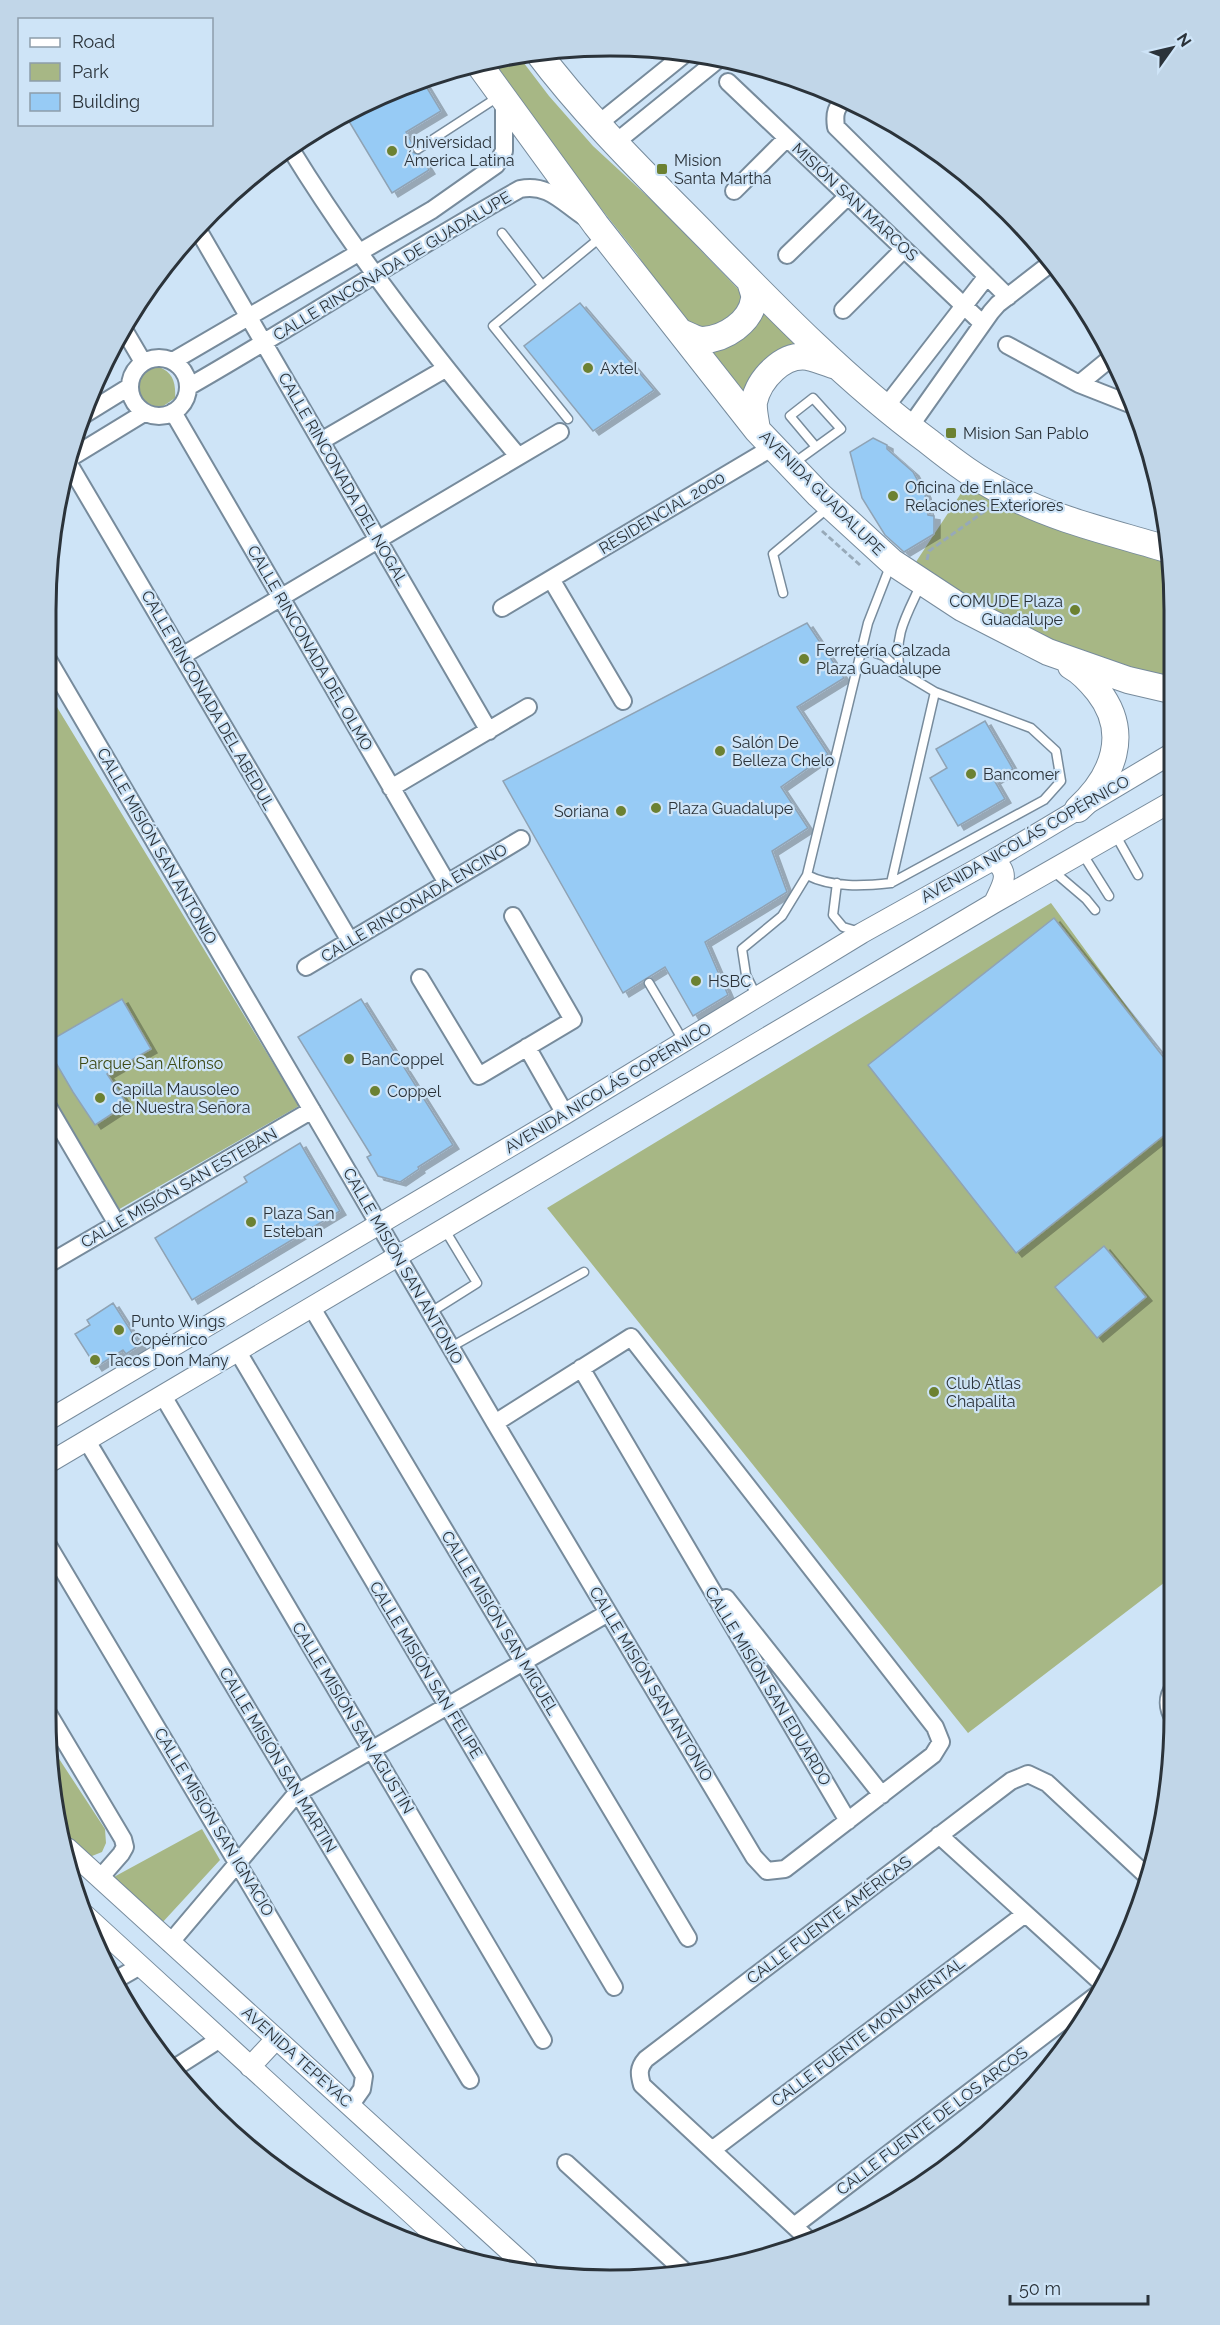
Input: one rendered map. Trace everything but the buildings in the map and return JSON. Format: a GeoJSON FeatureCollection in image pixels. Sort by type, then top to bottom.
{"type":"FeatureCollection","features":[{"type":"Feature","properties":{"kind":"main road"},"geometry":{"type":"LineString","coordinates":[[544,60],[615,143],[750,281],[884,409],[972,474],[1007,494],[1046,513],[1161,547]]}},
{"type":"Feature","properties":{"kind":"main road","name":"AVENIDA GUADALUPE"},"geometry":{"type":"LineString","coordinates":[[483,70],[600,230],[765,438],[831,506],[892,562],[962,608],[1048,652],[1128,680],[1164,688]]}},
{"type":"Feature","properties":{"kind":"main road"},"geometry":{"type":"LineString","coordinates":[[681,332],[700,340],[720,337],[733,330],[749,314],[754,297],[750,281]]}},
{"type":"Feature","properties":{"kind":"main road"},"geometry":{"type":"LineString","coordinates":[[765,438],[754,404],[760,387],[771,371],[786,361],[806,357],[839,367]]}},
{"type":"Feature","properties":{"kind":"main road"},"geometry":{"type":"LineString","coordinates":[[1048,652],[1090,680],[1109,708],[1115,725],[1116,742],[1109,769],[1102,783],[1078,809]]}},
{"type":"Feature","properties":{"kind":"street"},"geometry":{"type":"LineString","coordinates":[[597,124],[677,60]]}},
{"type":"Feature","properties":{"kind":"street"},"geometry":{"type":"LineString","coordinates":[[700,63],[705,70]]}},
{"type":"Feature","properties":{"kind":"street"},"geometry":{"type":"LineString","coordinates":[[615,143],[711,65]]}},
{"type":"Feature","properties":{"kind":"street","name":"MISIÓN SAN MARCOS"},"geometry":{"type":"LineString","coordinates":[[728,82],[982,323]]}},
{"type":"Feature","properties":{"kind":"street","name":"CALLE RINCONADA DE GUADALUPE"},"geometry":{"type":"LineString","coordinates":[[173,361],[432,210],[501,160],[505,142],[503,98]]}},
{"type":"Feature","properties":{"kind":"street"},"geometry":{"type":"LineString","coordinates":[[839,106],[834,115],[836,127],[1008,297]]}},
{"type":"Feature","properties":{"kind":"street"},"geometry":{"type":"LineString","coordinates":[[734,191],[788,138]]}},
{"type":"Feature","properties":{"kind":"street"},"geometry":{"type":"LineString","coordinates":[[294,154],[374,275],[445,369],[519,456]]}},
{"type":"Feature","properties":{"kind":"street","name":"CALLE RINCONADA DE GUADALUPE"},"geometry":{"type":"LineString","coordinates":[[188,387],[264,343],[445,231],[520,189],[549,191],[600,230]]}},
{"type":"Feature","properties":{"kind":"street"},"geometry":{"type":"LineString","coordinates":[[787,255],[848,196]]}},
{"type":"Feature","properties":{"kind":"street"},"geometry":{"type":"LineString","coordinates":[[432,210],[445,231]]}},
{"type":"Feature","properties":{"kind":"street","name":"CALLE RINCONADA DEL NOGAL"},"geometry":{"type":"LineString","coordinates":[[201,235],[489,730]]}},
{"type":"Feature","properties":{"kind":"street"},"geometry":{"type":"LineString","coordinates":[[843,310],[904,249]]}},
{"type":"Feature","properties":{"kind":"street"},"geometry":{"type":"LineString","coordinates":[[909,428],[982,323],[998,304],[1046,267]]}},
{"type":"Feature","properties":{"kind":"street"},"geometry":{"type":"LineString","coordinates":[[884,409],[987,276]]}},
{"type":"Feature","properties":{"kind":"street"},"geometry":{"type":"LineString","coordinates":[[128,337],[143,362]]}},
{"type":"Feature","properties":{"kind":"street"},"geometry":{"type":"LineString","coordinates":[[1007,345],[1079,384],[1123,401]]}},
{"type":"Feature","properties":{"kind":"street"},"geometry":{"type":"LineString","coordinates":[[153,358],[173,361],[181,368],[188,387],[181,406],[173,412],[154,416],[144,413],[136,406],[129,387],[136,368],[153,358]]}},
{"type":"Feature","properties":{"kind":"street"},"geometry":{"type":"LineString","coordinates":[[1079,384],[1106,362]]}},
{"type":"Feature","properties":{"kind":"street"},"geometry":{"type":"LineString","coordinates":[[321,441],[445,369]]}},
{"type":"Feature","properties":{"kind":"street"},"geometry":{"type":"LineString","coordinates":[[94,409],[129,387]]}},
{"type":"Feature","properties":{"kind":"street","name":"CALLE RINCONADA DEL OLMO"},"geometry":{"type":"LineString","coordinates":[[173,412],[447,883]]}},
{"type":"Feature","properties":{"kind":"street"},"geometry":{"type":"LineString","coordinates":[[79,452],[144,413]]}},
{"type":"Feature","properties":{"kind":"street"},"geometry":{"type":"LineString","coordinates":[[182,656],[519,456],[564,426]]}},
{"type":"Feature","properties":{"kind":"street","name":"RESIDENCIAL 2000"},"geometry":{"type":"LineString","coordinates":[[502,608],[551,579],[765,438]]}},
{"type":"Feature","properties":{"kind":"street","name":"CALLE RINCONADA DEL ABEDUL"},"geometry":{"type":"LineString","coordinates":[[73,471],[350,941]]}},
{"type":"Feature","properties":{"kind":"street"},"geometry":{"type":"LineString","coordinates":[[551,579],[623,701]]}},
{"type":"Feature","properties":{"kind":"street","name":"CALLE MISIÓN SAN ANTONIO"},"geometry":{"type":"LineString","coordinates":[[56,673],[495,1423],[754,1857],[767,1870],[785,1869],[848,1821]]}},
{"type":"Feature","properties":{"kind":"street"},"geometry":{"type":"LineString","coordinates":[[392,788],[528,707]]}},
{"type":"Feature","properties":{"kind":"street","name":"AVENIDA NICOLÁS COPÉRNICO"},"geometry":{"type":"LineString","coordinates":[[56,1415],[565,1114],[862,933],[993,860],[1164,758]]}},
{"type":"Feature","properties":{"kind":"street"},"geometry":{"type":"LineString","coordinates":[[56,1459],[994,903],[1164,806]]}},
{"type":"Feature","properties":{"kind":"street","name":"CALLE RINCONADA ENCINO"},"geometry":{"type":"LineString","coordinates":[[306,967],[522,839]]}},
{"type":"Feature","properties":{"kind":"street"},"geometry":{"type":"LineString","coordinates":[[993,860],[1001,865],[1004,875],[994,903]]}},
{"type":"Feature","properties":{"kind":"street"},"geometry":{"type":"LineString","coordinates":[[420,978],[479,1076],[573,1020],[513,916]]}},
{"type":"Feature","properties":{"kind":"street"},"geometry":{"type":"LineString","coordinates":[[527,1047],[565,1114]]}},
{"type":"Feature","properties":{"kind":"street","name":"CALLE MISIÓN SAN ESTEBAN"},"geometry":{"type":"LineString","coordinates":[[56,1260],[312,1110]]}},
{"type":"Feature","properties":{"kind":"street"},"geometry":{"type":"LineString","coordinates":[[56,1120],[117,1224]]}},
{"type":"Feature","properties":{"kind":"street","name":"CALLE MISIÓN SAN MIGUEL"},"geometry":{"type":"LineString","coordinates":[[312,1308],[688,1938]]}},
{"type":"Feature","properties":{"kind":"street"},"geometry":{"type":"LineString","coordinates":[[495,1423],[631,1337],[935,1727],[941,1742],[933,1755],[848,1821]]}},
{"type":"Feature","properties":{"kind":"street","name":"CALLE MISIÓN SAN FELIPE"},"geometry":{"type":"LineString","coordinates":[[238,1352],[614,1987]]}},
{"type":"Feature","properties":{"kind":"street","name":"CALLE MISIÓN SAN EDUARDO"},"geometry":{"type":"LineString","coordinates":[[581,1368],[848,1821]]}},
{"type":"Feature","properties":{"kind":"street","name":"CALLE MISIÓN SAN AGUSTÍN"},"geometry":{"type":"LineString","coordinates":[[163,1396],[543,2040]]}},
{"type":"Feature","properties":{"kind":"street","name":"CALLE MISIÓN SAN MARTIN"},"geometry":{"type":"LineString","coordinates":[[87,1441],[470,2080]]}},
{"type":"Feature","properties":{"kind":"street","name":"CALLE MISIÓN SAN EDUARDO"},"geometry":{"type":"LineString","coordinates":[[688,1550],[882,1795]]}},
{"type":"Feature","properties":{"kind":"street","name":"CALLE MISIÓN SAN IGNACIO"},"geometry":{"type":"LineString","coordinates":[[56,1557],[364,2076],[362,2089],[350,2106]]}},
{"type":"Feature","properties":{"kind":"street"},"geometry":{"type":"LineString","coordinates":[[171,1943],[297,1793],[608,1613]]}},
{"type":"Feature","properties":{"kind":"street"},"geometry":{"type":"LineString","coordinates":[[56,1727],[123,1839],[125,1847],[121,1854],[100,1878]]}},
{"type":"Feature","properties":{"kind":"street","name":"CALLE FUENTE AMÉRICAS"},"geometry":{"type":"LineString","coordinates":[[712,2150],[642,2085],[639,2074],[640,2065],[646,2058],[1011,1780],[1028,1774],[1047,1783],[1142,1871]]}},
{"type":"Feature","properties":{"kind":"street"},"geometry":{"type":"LineString","coordinates":[[939,1835],[1097,1979]]}},
{"type":"Feature","properties":{"kind":"street","name":"AVENIDA TEPEYAC"},"geometry":{"type":"LineString","coordinates":[[73,1853],[522,2262]]}},
{"type":"Feature","properties":{"kind":"street","name":"CALLE FUENTE MONUMENTAL"},"geometry":{"type":"LineString","coordinates":[[712,2150],[1025,1914]]}},
{"type":"Feature","properties":{"kind":"street"},"geometry":{"type":"LineString","coordinates":[[98,1927],[444,2244]]}},
{"type":"Feature","properties":{"kind":"street"},"geometry":{"type":"LineString","coordinates":[[122,1976],[140,1966]]}},
{"type":"Feature","properties":{"kind":"street","name":"CALLE FUENTE DE LOS ARCOS"},"geometry":{"type":"LineString","coordinates":[[794,2226],[1081,2007]]}},
{"type":"Feature","properties":{"kind":"street"},"geometry":{"type":"LineString","coordinates":[[180,2065],[220,2039]]}},
{"type":"Feature","properties":{"kind":"street"},"geometry":{"type":"LineString","coordinates":[[250,2067],[276,2039]]}},
{"type":"Feature","properties":{"kind":"street"},"geometry":{"type":"LineString","coordinates":[[712,2150],[803,2234]]}},
{"type":"Feature","properties":{"kind":"street"},"geometry":{"type":"LineString","coordinates":[[566,2163],[678,2265]]}},
{"type":"Feature","properties":{"kind":"lane"},"geometry":{"type":"LineString","coordinates":[[418,149],[503,98]]}},
{"type":"Feature","properties":{"kind":"lane"},"geometry":{"type":"LineString","coordinates":[[564,426],[493,326],[542,285],[600,230]]}},
{"type":"Feature","properties":{"kind":"lane"},"geometry":{"type":"LineString","coordinates":[[502,233],[542,285]]}},
{"type":"Feature","properties":{"kind":"lane"},"geometry":{"type":"LineString","coordinates":[[791,466],[842,429],[813,398],[790,416],[816,447]]}},
{"type":"Feature","properties":{"kind":"lane"},"geometry":{"type":"LineString","coordinates":[[783,593],[773,554],[831,506]]}},
{"type":"Feature","properties":{"kind":"lane"},"geometry":{"type":"LineString","coordinates":[[758,997],[746,975],[742,949],[782,916],[807,875],[867,623],[892,562]]}},
{"type":"Feature","properties":{"kind":"lane"},"geometry":{"type":"LineString","coordinates":[[900,671],[896,653],[899,632],[922,582]]}},
{"type":"Feature","properties":{"kind":"lane"},"geometry":{"type":"LineString","coordinates":[[807,875],[820,882],[864,886],[891,883],[1044,800],[1061,782],[1056,751],[1031,728],[935,692],[900,671],[884,656],[873,652],[861,653]]}},
{"type":"Feature","properties":{"kind":"lane"},"geometry":{"type":"LineString","coordinates":[[891,883],[935,692]]}},
{"type":"Feature","properties":{"kind":"lane"},"geometry":{"type":"LineString","coordinates":[[1115,834],[1138,874]]}},
{"type":"Feature","properties":{"kind":"lane"},"geometry":{"type":"LineString","coordinates":[[1082,853],[1109,896]]}},
{"type":"Feature","properties":{"kind":"lane"},"geometry":{"type":"LineString","coordinates":[[1052,870],[1086,899],[1095,910]]}},
{"type":"Feature","properties":{"kind":"lane"},"geometry":{"type":"LineString","coordinates":[[837,883],[833,915],[843,927],[862,933]]}},
{"type":"Feature","properties":{"kind":"lane"},"geometry":{"type":"LineString","coordinates":[[649,982],[684,1042]]}},
{"type":"Feature","properties":{"kind":"lane"},"geometry":{"type":"LineString","coordinates":[[430,1312],[477,1283],[445,1230]]}},
{"type":"Feature","properties":{"kind":"lane"},"geometry":{"type":"LineString","coordinates":[[451,1347],[584,1272]]}},
{"type":"Feature","properties":{"kind":"path"},"geometry":{"type":"LineString","coordinates":[[922,582],[929,551],[1007,494]]}},
{"type":"Feature","properties":{"kind":"green space"},"geometry":{"type":"Polygon","coordinates":[[[523,62],[549,96],[593,146],[659,207],[741,292],[735,316],[725,323],[700,331],[684,324],[637,254],[543,135],[494,68],[523,62]]]}},
{"type":"Feature","properties":{"kind":"green space"},"geometry":{"type":"Polygon","coordinates":[[[761,308],[798,346],[745,397],[704,348],[761,308]]]}},
{"type":"Feature","properties":{"kind":"green space"},"geometry":{"type":"Polygon","coordinates":[[[159,367],[170,375],[174,383],[175,398],[159,409],[144,401],[139,394],[142,374],[159,367]]]}},
{"type":"Feature","properties":{"kind":"green space","name":"COMUDE Plaza Guadalupe"},"geometry":{"type":"Polygon","coordinates":[[[975,472],[1161,548],[1164,682],[1048,652],[912,568],[975,472]]]}},
{"type":"Feature","properties":{"kind":"green space","name":"Parque San Alfonso"},"geometry":{"type":"Polygon","coordinates":[[[56,705],[299,1106],[116,1211],[56,1106],[56,705]]]}},
{"type":"Feature","properties":{"kind":"green space","name":"Club Atlas Chapalita"},"geometry":{"type":"Polygon","coordinates":[[[1051,903],[1164,1058],[1164,1583],[968,1733],[547,1208],[1051,903]]]}},
{"type":"Feature","properties":{"kind":"green space"},"geometry":{"type":"Polygon","coordinates":[[[57,1756],[105,1829],[106,1843],[102,1852],[92,1856],[81,1856],[71,1845],[60,1787],[57,1756]]]}},
{"type":"Feature","properties":{"kind":"green space"},"geometry":{"type":"Polygon","coordinates":[[[202,1829],[220,1860],[161,1924],[112,1878],[202,1829]]]}},
{"type":"Feature","properties":{"kind":"place","name":"Universidad Ámerica Latina"},"geometry":{"type":"Point","coordinates":[392,151]}},
{"type":"Feature","properties":{"kind":"place","name":"Mision Santa Martha"},"geometry":{"type":"Point","coordinates":[662,169]}},
{"type":"Feature","properties":{"kind":"place","name":"Axtel"},"geometry":{"type":"Point","coordinates":[588,368]}},
{"type":"Feature","properties":{"kind":"place","name":"Mision San Pablo"},"geometry":{"type":"Point","coordinates":[951,433]}},
{"type":"Feature","properties":{"kind":"place","name":"Oficina de Enlace Relaciones Exteriores"},"geometry":{"type":"Point","coordinates":[893,496]}},
{"type":"Feature","properties":{"kind":"place","name":"COMUDE Plaza Guadalupe"},"geometry":{"type":"Point","coordinates":[1075,610]}},
{"type":"Feature","properties":{"kind":"place","name":"Ferretería Calzada Plaza Guadalupe"},"geometry":{"type":"Point","coordinates":[804,659]}},
{"type":"Feature","properties":{"kind":"place","name":"Salón De Belleza Chelo"},"geometry":{"type":"Point","coordinates":[720,751]}},
{"type":"Feature","properties":{"kind":"place","name":"Bancomer"},"geometry":{"type":"Point","coordinates":[971,774]}},
{"type":"Feature","properties":{"kind":"place","name":"Plaza Guadalupe"},"geometry":{"type":"Point","coordinates":[656,808]}},
{"type":"Feature","properties":{"kind":"place","name":"Soriana"},"geometry":{"type":"Point","coordinates":[621,811]}},
{"type":"Feature","properties":{"kind":"place","name":"HSBC"},"geometry":{"type":"Point","coordinates":[696,981]}},
{"type":"Feature","properties":{"kind":"place","name":"BanCoppel"},"geometry":{"type":"Point","coordinates":[349,1059]}},
{"type":"Feature","properties":{"kind":"place","name":"Coppel"},"geometry":{"type":"Point","coordinates":[375,1091]}},
{"type":"Feature","properties":{"kind":"place","name":"Capilla Mausoleo de Nuestra Señora"},"geometry":{"type":"Point","coordinates":[100,1098]}},
{"type":"Feature","properties":{"kind":"place","name":"Plaza San Esteban"},"geometry":{"type":"Point","coordinates":[251,1222]}},
{"type":"Feature","properties":{"kind":"place","name":"Punto Wings Copérnico"},"geometry":{"type":"Point","coordinates":[119,1330]}},
{"type":"Feature","properties":{"kind":"place","name":"Tacos Don Many"},"geometry":{"type":"Point","coordinates":[95,1360]}},
{"type":"Feature","properties":{"kind":"place","name":"Club Atlas Chapalita"},"geometry":{"type":"Point","coordinates":[934,1392]}}]}
